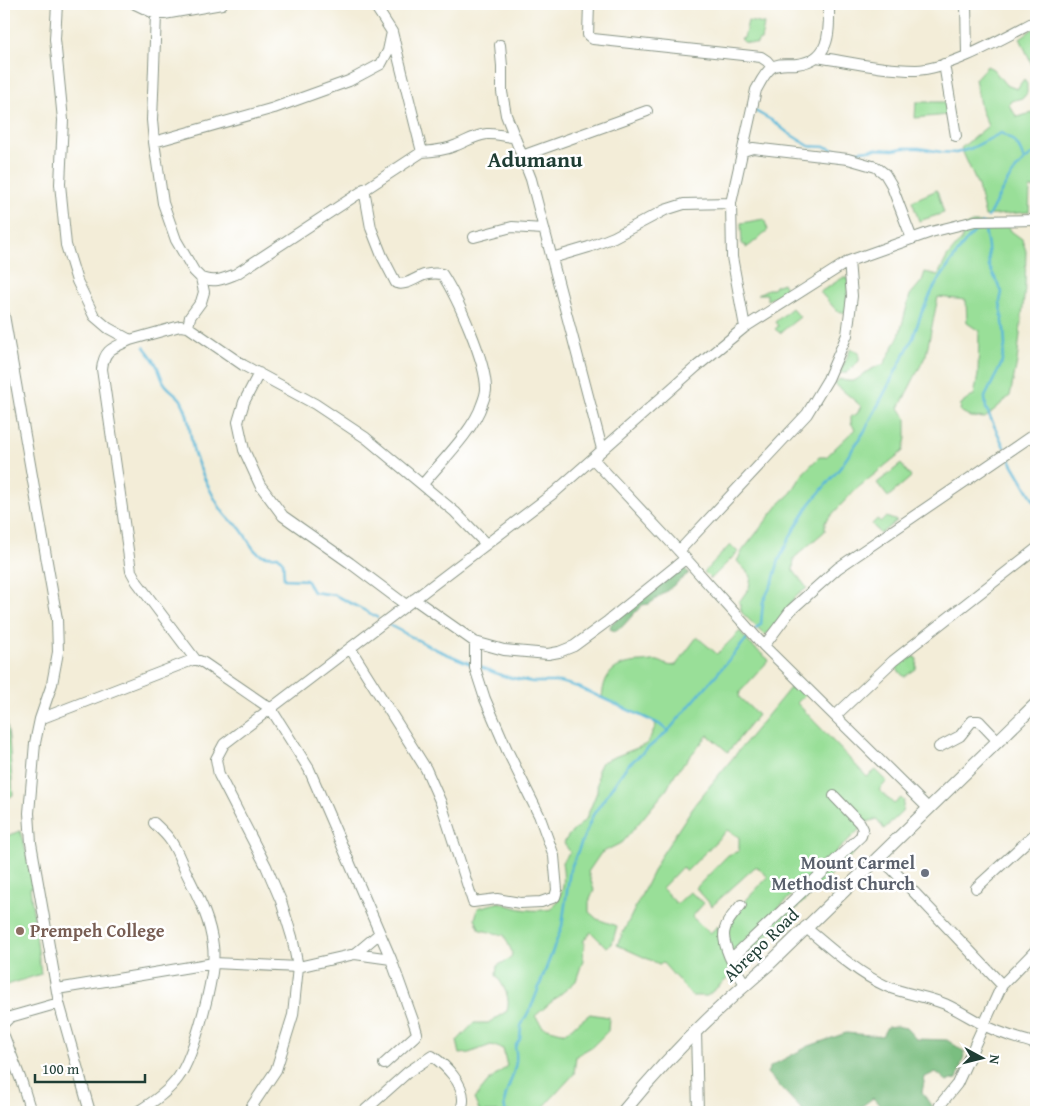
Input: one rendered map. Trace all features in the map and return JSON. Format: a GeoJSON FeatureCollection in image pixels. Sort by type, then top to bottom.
{"type":"FeatureCollection","features":[{"type":"Feature","properties":{"kind":"main road","name":"Abrepo Road"},"geometry":{"type":"LineString","coordinates":[[623,1112],[696,1032],[745,984],[768,965],[1036,704]]}},
{"type":"Feature","properties":{"kind":"street"},"geometry":{"type":"LineString","coordinates":[[57,4],[55,40],[63,120],[60,184],[66,245],[77,281],[94,316],[108,328],[130,340]]}},
{"type":"Feature","properties":{"kind":"street"},"geometry":{"type":"LineString","coordinates":[[135,4],[156,14],[174,13],[222,4]]}},
{"type":"Feature","properties":{"kind":"street"},"geometry":{"type":"LineString","coordinates":[[374,4],[392,32],[422,152]]}},
{"type":"Feature","properties":{"kind":"street"},"geometry":{"type":"LineString","coordinates":[[590,4],[588,35],[593,39],[761,57],[772,67]]}},
{"type":"Feature","properties":{"kind":"street"},"geometry":{"type":"LineString","coordinates":[[744,327],[732,257],[731,203],[756,90],[772,67],[780,64],[797,64],[809,61],[817,57],[824,49],[828,38],[829,4]]}},
{"type":"Feature","properties":{"kind":"street"},"geometry":{"type":"LineString","coordinates":[[966,4],[967,54]]}},
{"type":"Feature","properties":{"kind":"street"},"geometry":{"type":"LineString","coordinates":[[156,14],[152,120],[162,203],[176,240],[194,272],[201,278],[219,281],[236,274],[422,152],[456,146],[474,137],[487,134],[515,137]]}},
{"type":"Feature","properties":{"kind":"street"},"geometry":{"type":"LineString","coordinates":[[817,57],[918,70],[944,64],[1036,21]]}},
{"type":"Feature","properties":{"kind":"street"},"geometry":{"type":"LineString","coordinates":[[154,142],[274,108],[349,81],[381,64],[388,51],[392,32]]}},
{"type":"Feature","properties":{"kind":"street"},"geometry":{"type":"LineString","coordinates":[[500,45],[502,92],[506,115],[531,179],[602,449]]}},
{"type":"Feature","properties":{"kind":"street"},"geometry":{"type":"LineString","coordinates":[[944,64],[956,136]]}},
{"type":"Feature","properties":{"kind":"street"},"geometry":{"type":"LineString","coordinates":[[522,156],[647,111]]}},
{"type":"Feature","properties":{"kind":"street"},"geometry":{"type":"LineString","coordinates":[[742,151],[752,148],[848,159],[876,167],[885,174],[891,184],[912,239]]}},
{"type":"Feature","properties":{"kind":"street"},"geometry":{"type":"LineString","coordinates":[[364,189],[371,228],[382,256],[396,283],[412,282],[432,273],[442,274],[475,344],[484,376],[486,390],[482,405],[473,424],[422,484]]}},
{"type":"Feature","properties":{"kind":"street"},"geometry":{"type":"LineString","coordinates":[[552,258],[589,248],[674,207],[684,204],[731,203]]}},
{"type":"Feature","properties":{"kind":"street"},"geometry":{"type":"LineString","coordinates":[[248,1112],[276,1070],[293,1015],[298,967],[292,937],[281,900],[266,866],[219,775],[216,759],[224,744],[555,492],[744,327],[849,261],[912,239],[975,221],[1036,220]]}},
{"type":"Feature","properties":{"kind":"street"},"geometry":{"type":"LineString","coordinates":[[474,237],[512,227],[543,229]]}},
{"type":"Feature","properties":{"kind":"street"},"geometry":{"type":"LineString","coordinates":[[259,374],[244,402],[238,422],[244,450],[260,485],[282,516],[350,563],[475,642],[514,651],[548,654],[559,652],[574,646],[608,621],[682,555],[807,414],[828,379],[847,335],[852,296],[849,261]]}},
{"type":"Feature","properties":{"kind":"street"},"geometry":{"type":"LineString","coordinates":[[188,327],[190,317],[201,302],[204,292],[201,278]]}},
{"type":"Feature","properties":{"kind":"street"},"geometry":{"type":"LineString","coordinates":[[4,315],[57,619],[58,652],[52,684],[40,719],[35,743],[29,813],[31,843],[59,1004],[90,1112]]}},
{"type":"Feature","properties":{"kind":"street"},"geometry":{"type":"LineString","coordinates":[[384,1064],[415,1036],[416,1032],[391,959],[309,769],[271,709],[204,662],[195,659],[137,582],[131,571],[102,369],[103,358],[109,350],[130,340],[180,326],[188,327],[243,365],[315,404],[366,438],[456,512],[486,544]]}},
{"type":"Feature","properties":{"kind":"street"},"geometry":{"type":"LineString","coordinates":[[762,644],[790,610],[838,568],[1036,433]]}},
{"type":"Feature","properties":{"kind":"street"},"geometry":{"type":"LineString","coordinates":[[593,459],[762,644],[928,808]]}},
{"type":"Feature","properties":{"kind":"street"},"geometry":{"type":"LineString","coordinates":[[835,716],[893,661],[1036,549]]}},
{"type":"Feature","properties":{"kind":"street"},"geometry":{"type":"LineString","coordinates":[[350,648],[426,769],[441,803],[473,902],[497,899],[520,903],[541,902],[555,897],[557,890],[554,856],[539,815],[485,698],[475,665],[475,642]]}},
{"type":"Feature","properties":{"kind":"street"},"geometry":{"type":"LineString","coordinates":[[40,719],[195,659]]}},
{"type":"Feature","properties":{"kind":"street"},"geometry":{"type":"LineString","coordinates":[[939,747],[960,736],[972,721],[979,721],[998,742]]}},
{"type":"Feature","properties":{"kind":"street"},"geometry":{"type":"LineString","coordinates":[[731,959],[860,836],[863,830],[860,823],[834,796]]}},
{"type":"Feature","properties":{"kind":"street"},"geometry":{"type":"LineString","coordinates":[[137,1112],[158,1099],[178,1078],[189,1054],[208,996],[214,963],[213,946],[206,912],[171,841],[154,823]]}},
{"type":"Feature","properties":{"kind":"street"},"geometry":{"type":"LineString","coordinates":[[976,888],[1036,833]]}},
{"type":"Feature","properties":{"kind":"street"},"geometry":{"type":"LineString","coordinates":[[878,858],[893,870],[1002,985]]}},
{"type":"Feature","properties":{"kind":"street"},"geometry":{"type":"LineString","coordinates":[[741,905],[724,929],[723,937],[731,959],[745,984]]}},
{"type":"Feature","properties":{"kind":"street"},"geometry":{"type":"LineString","coordinates":[[805,927],[838,954],[888,987],[943,1003],[983,1025],[1036,1044]]}},
{"type":"Feature","properties":{"kind":"street"},"geometry":{"type":"LineString","coordinates":[[355,954],[380,933]]}},
{"type":"Feature","properties":{"kind":"street"},"geometry":{"type":"LineString","coordinates":[[937,1112],[957,1084],[1002,985],[1036,950]]}},
{"type":"Feature","properties":{"kind":"street"},"geometry":{"type":"LineString","coordinates":[[57,989],[214,963],[298,967],[355,954],[391,959]]}},
{"type":"Feature","properties":{"kind":"street"},"geometry":{"type":"LineString","coordinates":[[4,1023],[10,1017],[59,1004]]}},
{"type":"Feature","properties":{"kind":"street"},"geometry":{"type":"LineString","coordinates":[[696,1032],[698,1112]]}},
{"type":"Feature","properties":{"kind":"street"},"geometry":{"type":"LineString","coordinates":[[4,1036],[31,1112]]}},
{"type":"Feature","properties":{"kind":"street"},"geometry":{"type":"LineString","coordinates":[[363,1112],[408,1072],[432,1056],[447,1068],[461,1091],[464,1101],[460,1112]]}},
{"type":"Feature","properties":{"kind":"green space"},"geometry":{"type":"Polygon","coordinates":[[[748,21],[764,24],[761,40],[757,44],[744,42],[741,39],[744,38],[748,21]]]}},
{"type":"Feature","properties":{"kind":"green space"},"geometry":{"type":"Polygon","coordinates":[[[1036,28],[1036,74],[1020,38],[1036,28]]]}},
{"type":"Feature","properties":{"kind":"green space"},"geometry":{"type":"Polygon","coordinates":[[[987,66],[993,69],[1006,85],[1017,89],[1024,79],[1027,84],[1027,93],[1023,98],[1011,101],[1009,105],[1017,117],[1036,112],[1036,188],[1030,188],[1029,212],[985,216],[978,186],[961,148],[988,126],[981,110],[975,79],[987,66]]]}},
{"type":"Feature","properties":{"kind":"green space"},"geometry":{"type":"Polygon","coordinates":[[[916,102],[949,102],[949,115],[915,118],[916,102]]]}},
{"type":"Feature","properties":{"kind":"green space"},"geometry":{"type":"Polygon","coordinates":[[[937,190],[944,213],[919,221],[912,201],[937,190]]]}},
{"type":"Feature","properties":{"kind":"green space"},"geometry":{"type":"Polygon","coordinates":[[[764,219],[768,230],[746,248],[746,245],[742,245],[741,223],[764,219]]]}},
{"type":"Feature","properties":{"kind":"green space"},"geometry":{"type":"Polygon","coordinates":[[[972,223],[1007,223],[1011,231],[1022,239],[1026,251],[1025,288],[1017,362],[1010,396],[985,418],[971,417],[960,411],[961,404],[974,395],[978,375],[979,331],[967,323],[966,300],[938,297],[926,355],[899,408],[906,418],[906,438],[903,451],[854,491],[825,522],[825,531],[794,558],[793,570],[807,588],[794,598],[774,628],[765,635],[742,613],[739,602],[749,588],[751,576],[737,561],[743,550],[780,503],[791,493],[804,472],[819,457],[826,457],[855,429],[851,423],[851,416],[857,414],[861,406],[835,384],[839,379],[855,380],[870,370],[884,364],[899,336],[910,295],[922,281],[925,272],[938,275],[947,257],[962,239],[961,228],[972,223]]]}},
{"type":"Feature","properties":{"kind":"green space"},"geometry":{"type":"Polygon","coordinates":[[[844,277],[848,279],[848,313],[837,311],[820,292],[844,277]]]}},
{"type":"Feature","properties":{"kind":"green space"},"geometry":{"type":"Polygon","coordinates":[[[783,283],[787,290],[770,299],[767,300],[767,294],[758,294],[768,289],[773,289],[775,286],[783,283]]]}},
{"type":"Feature","properties":{"kind":"green space"},"geometry":{"type":"Polygon","coordinates":[[[792,308],[800,317],[780,333],[775,329],[778,326],[775,322],[792,308]]]}},
{"type":"Feature","properties":{"kind":"green space"},"geometry":{"type":"Polygon","coordinates":[[[851,348],[859,354],[859,361],[847,373],[840,373],[851,348]]]}},
{"type":"Feature","properties":{"kind":"green space"},"geometry":{"type":"Polygon","coordinates":[[[901,464],[911,477],[888,497],[877,483],[901,464]]]}},
{"type":"Feature","properties":{"kind":"green space"},"geometry":{"type":"Polygon","coordinates":[[[886,517],[897,521],[880,534],[872,524],[877,519],[881,522],[886,517]]]}},
{"type":"Feature","properties":{"kind":"green space"},"geometry":{"type":"Polygon","coordinates":[[[730,545],[738,552],[711,579],[704,572],[730,545]]]}},
{"type":"Feature","properties":{"kind":"green space"},"geometry":{"type":"Polygon","coordinates":[[[683,567],[689,573],[649,604],[642,605],[622,627],[615,631],[610,629],[611,624],[683,567]]]}},
{"type":"Feature","properties":{"kind":"green space"},"geometry":{"type":"Polygon","coordinates":[[[740,631],[749,643],[769,660],[740,692],[739,697],[758,715],[728,752],[708,735],[675,774],[667,789],[623,842],[601,853],[588,872],[594,890],[589,902],[589,912],[597,919],[617,926],[612,944],[606,947],[591,932],[584,940],[583,960],[576,981],[535,1016],[543,1027],[565,1033],[590,1014],[609,1017],[608,1031],[593,1046],[576,1056],[574,1074],[539,1112],[480,1112],[474,1099],[488,1082],[507,1066],[503,1049],[491,1045],[469,1053],[460,1054],[457,1041],[474,1023],[488,1023],[507,1011],[507,997],[496,975],[497,966],[511,958],[512,952],[504,935],[480,930],[475,919],[478,908],[500,902],[526,910],[552,909],[563,887],[562,862],[570,852],[564,843],[568,836],[586,819],[597,792],[598,770],[602,762],[647,744],[656,725],[654,722],[602,698],[605,681],[613,670],[625,664],[652,661],[658,661],[670,666],[676,665],[697,637],[717,654],[740,631]]]}},
{"type":"Feature","properties":{"kind":"green space"},"geometry":{"type":"Polygon","coordinates":[[[911,654],[917,659],[916,669],[904,677],[895,667],[911,654]]]}},
{"type":"Feature","properties":{"kind":"green space"},"geometry":{"type":"Polygon","coordinates":[[[790,688],[798,688],[805,695],[797,703],[867,777],[876,770],[887,781],[879,790],[894,804],[901,798],[904,801],[902,812],[884,829],[877,819],[867,822],[733,952],[726,931],[747,899],[768,877],[756,866],[712,906],[696,888],[728,855],[739,851],[739,837],[727,830],[686,872],[682,867],[662,888],[677,904],[690,892],[704,903],[692,917],[710,933],[718,926],[733,974],[707,996],[692,996],[663,963],[659,964],[617,945],[659,859],[695,804],[790,688]]]}},
{"type":"Feature","properties":{"kind":"green space"},"geometry":{"type":"Polygon","coordinates":[[[4,701],[13,795],[4,801],[4,701]]]}},
{"type":"Feature","properties":{"kind":"green space","name":"Prempeh College"},"geometry":{"type":"Polygon","coordinates":[[[20,831],[33,887],[30,888],[41,974],[4,986],[4,837],[20,831]]]}},
{"type":"Feature","properties":{"kind":"green space"},"geometry":{"type":"Polygon","coordinates":[[[856,844],[859,845],[858,849],[749,954],[746,953],[748,945],[856,844]]]}},
{"type":"Feature","properties":{"kind":"green space"},"geometry":{"type":"Polygon","coordinates":[[[887,1027],[906,1028],[916,1039],[947,1040],[965,1052],[957,1079],[947,1081],[936,1072],[925,1077],[922,1092],[934,1110],[933,1112],[890,1112],[883,1109],[873,1098],[854,1112],[804,1112],[767,1073],[771,1066],[809,1046],[846,1033],[882,1036],[887,1027]]]}},
{"type":"Feature","properties":{"kind":"waterway"},"geometry":{"type":"LineString","coordinates":[[755,111],[809,146],[853,152],[876,149],[919,148],[956,153],[972,148],[1001,133],[1017,144],[1024,161]]}},
{"type":"Feature","properties":{"kind":"waterway"},"geometry":{"type":"LineString","coordinates":[[988,217],[1014,172],[1020,164],[1036,152]]}},
{"type":"Feature","properties":{"kind":"waterway"},"geometry":{"type":"LineString","coordinates":[[755,630],[761,624],[763,602],[773,581],[779,560],[792,533],[810,504],[840,468],[864,432],[913,338],[921,314],[933,289],[964,243],[983,223]]}},
{"type":"Feature","properties":{"kind":"waterway"},"geometry":{"type":"LineString","coordinates":[[984,224],[989,266],[1002,292],[1000,302],[1005,346],[1001,365],[985,397],[986,408],[1004,447]]}},
{"type":"Feature","properties":{"kind":"waterway"},"geometry":{"type":"LineString","coordinates":[[144,347],[156,364],[164,382],[181,400],[188,420],[195,456],[214,497],[223,512],[244,533],[253,549],[262,555],[278,556],[283,562],[284,579],[306,580],[313,592],[335,595],[377,617]]}},
{"type":"Feature","properties":{"kind":"waterway"},"geometry":{"type":"LineString","coordinates":[[1009,458],[1036,504]]}},
{"type":"Feature","properties":{"kind":"waterway"},"geometry":{"type":"LineString","coordinates":[[389,625],[435,649],[473,665]]}},
{"type":"Feature","properties":{"kind":"waterway"},"geometry":{"type":"LineString","coordinates":[[506,1112],[504,1106],[505,1098],[513,1074],[516,1056],[515,1047],[520,1039],[521,1026],[533,1003],[562,926],[570,870],[593,815],[627,766],[668,731],[751,634]]}},
{"type":"Feature","properties":{"kind":"waterway"},"geometry":{"type":"LineString","coordinates":[[478,666],[503,676],[532,682],[560,682],[578,687],[659,724],[668,731]]}},
{"type":"Feature","properties":{"kind":"place","name":"Mount Carmel Methodist Church"},"geometry":{"type":"Point","coordinates":[925,873]}},
{"type":"Feature","properties":{"kind":"place","name":"Prempeh College"},"geometry":{"type":"Point","coordinates":[20,931]}},
{"type":"Feature","properties":{"kind":"district","name":"Adumanu"},"geometry":{"type":"Point","coordinates":[535,159]}}]}
